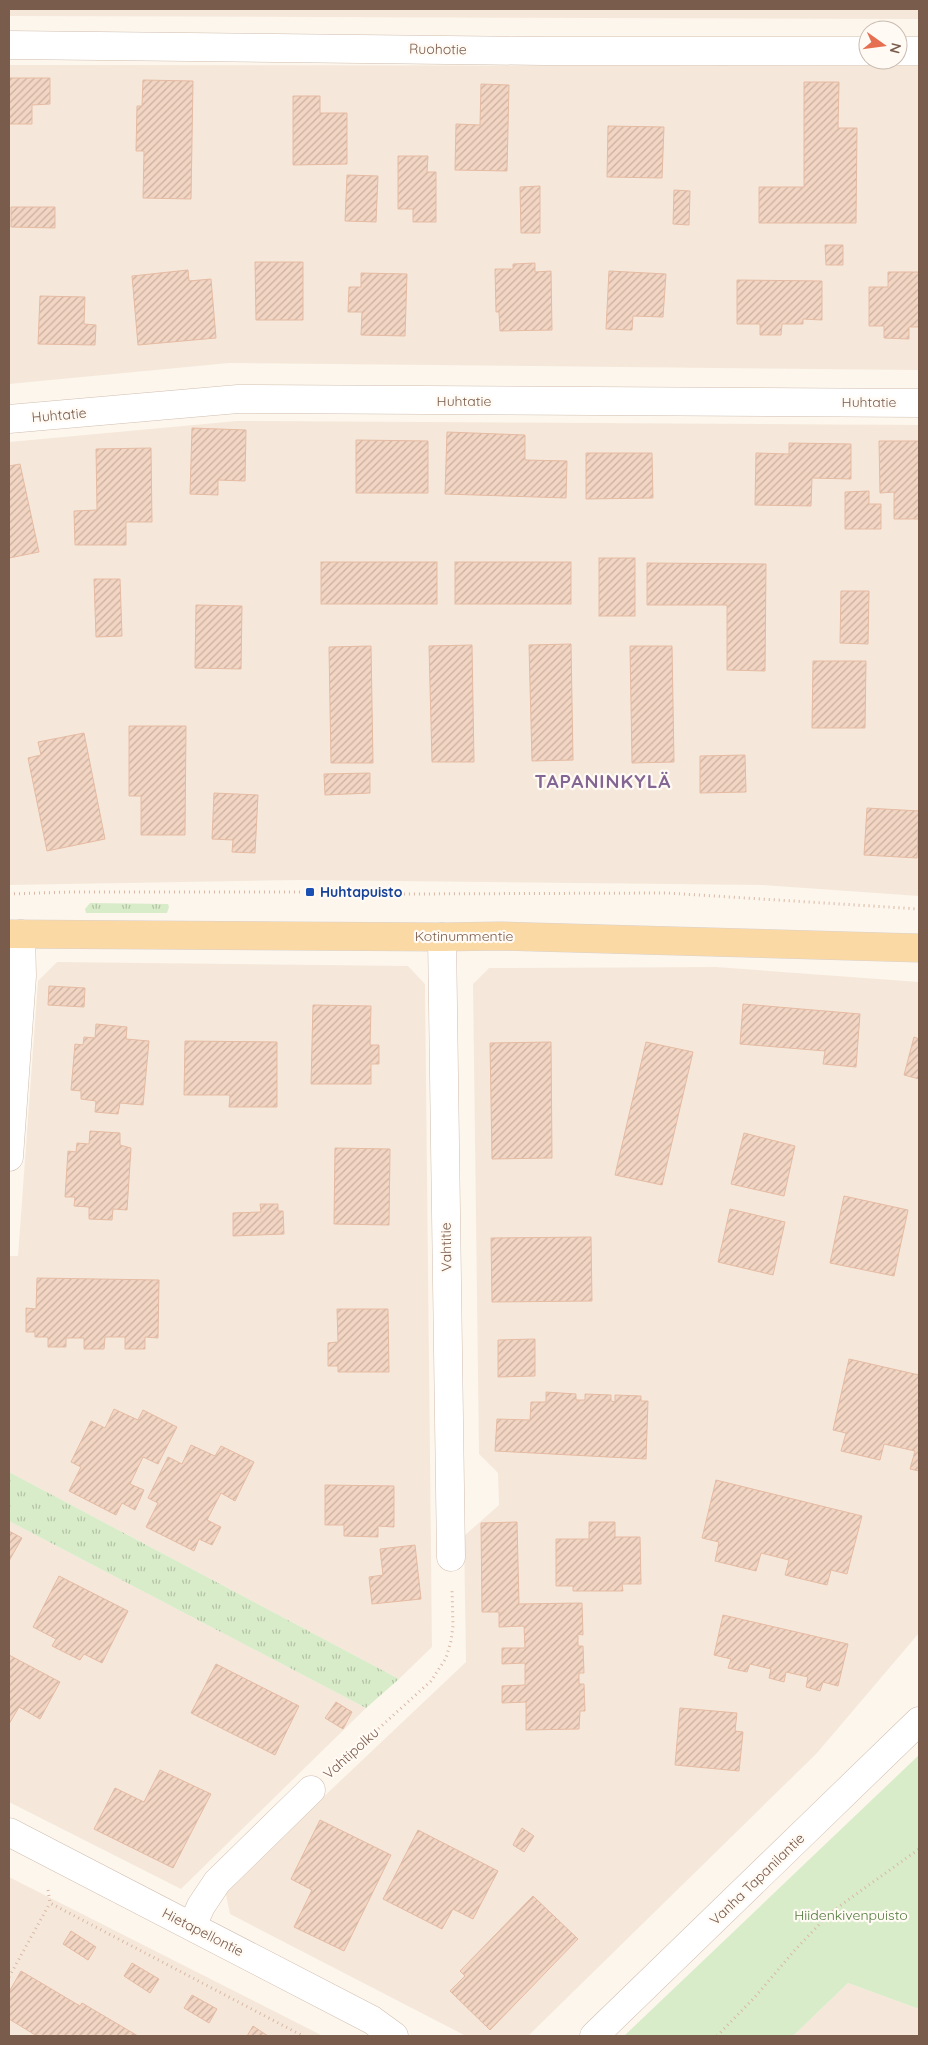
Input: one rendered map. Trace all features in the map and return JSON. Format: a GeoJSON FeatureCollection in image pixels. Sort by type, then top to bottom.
{"type":"FeatureCollection","features":[{"type":"Feature","properties":{"kind":"main road","name":"Kotinummentie"},"geometry":{"type":"LineString","coordinates":[[15,934],[500,936],[919,948]]}},
{"type":"Feature","properties":{"kind":"street","name":"Ruohotie"},"geometry":{"type":"LineString","coordinates":[[9,45],[543,51],[858,51]]}},
{"type":"Feature","properties":{"kind":"street","name":"Huhtatie"},"geometry":{"type":"LineString","coordinates":[[9,419],[238,399],[919,403]]}},
{"type":"Feature","properties":{"kind":"street"},"geometry":{"type":"LineString","coordinates":[[9,1157],[22,976],[15,934]]}},
{"type":"Feature","properties":{"kind":"street","name":"Vahtitie"},"geometry":{"type":"LineString","coordinates":[[442,937],[451,1557]]}},
{"type":"Feature","properties":{"kind":"street","name":"Vanha Tapanilantie"},"geometry":{"type":"LineString","coordinates":[[594,2036],[919,1721]]}},
{"type":"Feature","properties":{"kind":"street","name":"Vahtipolku"},"geometry":{"type":"LineString","coordinates":[[192,1926],[201,1906],[217,1882],[311,1790]]}},
{"type":"Feature","properties":{"kind":"street","name":"Hietapellontie"},"geometry":{"type":"LineString","coordinates":[[9,1832],[372,2020],[394,2036]]}},
{"type":"Feature","properties":{"kind":"path"},"geometry":{"type":"LineString","coordinates":[[9,894],[70,892],[667,893],[919,909]]}},
{"type":"Feature","properties":{"kind":"path","name":"Vahtipolku"},"geometry":{"type":"LineString","coordinates":[[311,1790],[431,1681],[446,1658],[453,1626],[451,1557]]}},
{"type":"Feature","properties":{"kind":"path"},"geometry":{"type":"LineString","coordinates":[[9,1977],[50,1903],[42,1849]]}},
{"type":"Feature","properties":{"kind":"path"},"geometry":{"type":"LineString","coordinates":[[717,2036],[755,1997],[794,1951],[830,1913],[919,1849]]}},
{"type":"Feature","properties":{"kind":"path"},"geometry":{"type":"LineString","coordinates":[[50,1903],[303,2036]]}},
{"type":"Feature","properties":{"kind":"shaded area"},"geometry":{"type":"Polygon","coordinates":[[[9,9],[919,9],[919,19],[9,16],[9,9]]]}},
{"type":"Feature","properties":{"kind":"shaded area"},"geometry":{"type":"Polygon","coordinates":[[[9,65],[858,66],[858,70],[908,70],[908,66],[919,66],[919,370],[229,363],[9,384],[9,65]]]}},
{"type":"Feature","properties":{"kind":"shaded area"},"geometry":{"type":"Polygon","coordinates":[[[237,421],[919,425],[919,896],[762,885],[300,880],[9,885],[9,442],[237,421]]]}},
{"type":"Feature","properties":{"kind":"shaded area"},"geometry":{"type":"Polygon","coordinates":[[[57,962],[408,966],[425,984],[432,1647],[399,1679],[9,1472],[9,1256],[18,1256],[38,981],[57,962]]]}},
{"type":"Feature","properties":{"kind":"shaded area"},"geometry":{"type":"Polygon","coordinates":[[[716,967],[919,982],[919,1633],[817,1753],[528,2036],[466,2036],[230,1914],[225,1890],[466,1662],[464,1536],[499,1505],[498,1473],[479,1454],[473,984],[489,968],[716,967]]]}},
{"type":"Feature","properties":{"kind":"shaded area"},"geometry":{"type":"Polygon","coordinates":[[[9,1521],[366,1708],[181,1889],[9,1802],[9,1521]]]}},
{"type":"Feature","properties":{"kind":"shaded area"},"geometry":{"type":"Polygon","coordinates":[[[9,1877],[323,2036],[9,2036],[9,1877]]]}},
{"type":"Feature","properties":{"kind":"shaded area"},"geometry":{"type":"Polygon","coordinates":[[[848,1983],[919,2009],[919,2036],[793,2036],[848,1983]]]}},
{"type":"Feature","properties":{"kind":"green space"},"geometry":{"type":"Polygon","coordinates":[[[90,903],[168,904],[169,907],[167,913],[86,913],[85,909],[90,903]]]}},
{"type":"Feature","properties":{"kind":"green space"},"geometry":{"type":"Polygon","coordinates":[[[9,1472],[399,1679],[366,1708],[9,1521],[9,1472]]]}},
{"type":"Feature","properties":{"kind":"green space","name":"Hiidenkivenpuisto"},"geometry":{"type":"Polygon","coordinates":[[[919,1755],[919,2009],[848,1983],[793,2036],[624,2036],[919,1755]]]}},
{"type":"Feature","properties":{"kind":"building"},"geometry":{"type":"Polygon","coordinates":[[[9,78],[50,78],[50,104],[32,105],[32,124],[9,124],[9,78]]]}},
{"type":"Feature","properties":{"kind":"building"},"geometry":{"type":"Polygon","coordinates":[[[143,80],[193,81],[191,199],[143,198],[144,151],[136,151],[137,106],[142,106],[143,80]]]}},
{"type":"Feature","properties":{"kind":"building"},"geometry":{"type":"Polygon","coordinates":[[[804,82],[839,82],[838,128],[857,128],[856,223],[759,223],[759,187],[804,187],[804,82]]]}},
{"type":"Feature","properties":{"kind":"building"},"geometry":{"type":"Polygon","coordinates":[[[481,84],[509,85],[507,171],[455,170],[456,124],[480,125],[481,84]]]}},
{"type":"Feature","properties":{"kind":"building"},"geometry":{"type":"Polygon","coordinates":[[[293,96],[320,96],[320,113],[347,113],[347,164],[293,165],[293,96]]]}},
{"type":"Feature","properties":{"kind":"building"},"geometry":{"type":"Polygon","coordinates":[[[608,126],[664,127],[662,178],[607,177],[608,126]]]}},
{"type":"Feature","properties":{"kind":"building"},"geometry":{"type":"Polygon","coordinates":[[[398,156],[428,156],[427,172],[436,172],[436,222],[413,222],[413,209],[398,209],[398,156]]]}},
{"type":"Feature","properties":{"kind":"building"},"geometry":{"type":"Polygon","coordinates":[[[347,175],[378,176],[376,222],[345,221],[347,175]]]}},
{"type":"Feature","properties":{"kind":"building"},"geometry":{"type":"Polygon","coordinates":[[[540,186],[540,233],[521,233],[520,187],[540,186]]]}},
{"type":"Feature","properties":{"kind":"building"},"geometry":{"type":"Polygon","coordinates":[[[674,190],[690,191],[689,225],[673,224],[674,190]]]}},
{"type":"Feature","properties":{"kind":"building"},"geometry":{"type":"Polygon","coordinates":[[[11,207],[55,207],[55,228],[11,227],[11,207]]]}},
{"type":"Feature","properties":{"kind":"building"},"geometry":{"type":"Polygon","coordinates":[[[825,245],[843,245],[843,265],[826,265],[825,245]]]}},
{"type":"Feature","properties":{"kind":"building"},"geometry":{"type":"Polygon","coordinates":[[[255,262],[303,262],[303,320],[256,320],[255,262]]]}},
{"type":"Feature","properties":{"kind":"building"},"geometry":{"type":"Polygon","coordinates":[[[535,263],[535,272],[551,271],[552,330],[500,331],[499,312],[496,312],[495,269],[513,269],[513,264],[535,263]]]}},
{"type":"Feature","properties":{"kind":"building"},"geometry":{"type":"Polygon","coordinates":[[[188,270],[189,281],[211,279],[216,338],[138,345],[132,276],[188,270]]]}},
{"type":"Feature","properties":{"kind":"building"},"geometry":{"type":"Polygon","coordinates":[[[609,271],[666,274],[663,317],[633,316],[632,330],[606,329],[609,271]]]}},
{"type":"Feature","properties":{"kind":"building"},"geometry":{"type":"Polygon","coordinates":[[[888,272],[919,272],[919,327],[909,327],[909,339],[884,338],[884,326],[869,326],[869,287],[888,287],[888,272]]]}},
{"type":"Feature","properties":{"kind":"building"},"geometry":{"type":"Polygon","coordinates":[[[361,273],[407,274],[405,336],[361,335],[362,312],[348,312],[349,287],[361,287],[361,273]]]}},
{"type":"Feature","properties":{"kind":"building"},"geometry":{"type":"Polygon","coordinates":[[[737,280],[822,281],[822,320],[803,319],[803,324],[782,324],[781,335],[760,335],[760,324],[737,324],[737,280]]]}},
{"type":"Feature","properties":{"kind":"building"},"geometry":{"type":"Polygon","coordinates":[[[40,296],[85,297],[84,324],[96,325],[95,345],[38,344],[40,296]]]}},
{"type":"Feature","properties":{"kind":"building"},"geometry":{"type":"Polygon","coordinates":[[[192,428],[246,430],[245,481],[218,480],[218,495],[190,494],[192,428]]]}},
{"type":"Feature","properties":{"kind":"building"},"geometry":{"type":"Polygon","coordinates":[[[447,432],[525,435],[525,460],[567,461],[566,498],[445,494],[447,432]]]}},
{"type":"Feature","properties":{"kind":"building"},"geometry":{"type":"Polygon","coordinates":[[[356,440],[428,441],[428,493],[356,493],[356,440]]]}},
{"type":"Feature","properties":{"kind":"building"},"geometry":{"type":"Polygon","coordinates":[[[879,441],[919,441],[919,519],[894,519],[894,492],[880,493],[879,441]]]}},
{"type":"Feature","properties":{"kind":"building"},"geometry":{"type":"Polygon","coordinates":[[[789,443],[851,444],[851,479],[812,478],[811,506],[755,505],[756,453],[789,454],[789,443]]]}},
{"type":"Feature","properties":{"kind":"building"},"geometry":{"type":"Polygon","coordinates":[[[151,448],[152,522],[126,522],[126,545],[75,545],[74,511],[97,510],[96,449],[151,448]]]}},
{"type":"Feature","properties":{"kind":"building"},"geometry":{"type":"Polygon","coordinates":[[[586,453],[652,453],[653,498],[586,499],[586,453]]]}},
{"type":"Feature","properties":{"kind":"building"},"geometry":{"type":"Polygon","coordinates":[[[20,464],[39,552],[9,558],[9,466],[20,464]]]}},
{"type":"Feature","properties":{"kind":"building"},"geometry":{"type":"Polygon","coordinates":[[[869,491],[869,504],[881,504],[881,529],[845,529],[845,492],[869,491]]]}},
{"type":"Feature","properties":{"kind":"building"},"geometry":{"type":"Polygon","coordinates":[[[599,558],[635,558],[635,616],[599,616],[599,558]]]}},
{"type":"Feature","properties":{"kind":"building"},"geometry":{"type":"Polygon","coordinates":[[[321,562],[437,562],[437,604],[321,604],[321,562]]]}},
{"type":"Feature","properties":{"kind":"building"},"geometry":{"type":"Polygon","coordinates":[[[455,562],[571,562],[571,604],[455,604],[455,562]]]}},
{"type":"Feature","properties":{"kind":"building"},"geometry":{"type":"Polygon","coordinates":[[[647,563],[766,564],[765,671],[727,670],[727,605],[647,605],[647,563]]]}},
{"type":"Feature","properties":{"kind":"building"},"geometry":{"type":"Polygon","coordinates":[[[94,579],[120,579],[122,636],[96,637],[94,579]]]}},
{"type":"Feature","properties":{"kind":"building"},"geometry":{"type":"Polygon","coordinates":[[[841,591],[869,591],[868,644],[840,643],[841,591]]]}},
{"type":"Feature","properties":{"kind":"building"},"geometry":{"type":"Polygon","coordinates":[[[196,605],[242,606],[241,669],[195,668],[196,605]]]}},
{"type":"Feature","properties":{"kind":"building"},"geometry":{"type":"Polygon","coordinates":[[[571,644],[573,760],[532,761],[529,645],[571,644]]]}},
{"type":"Feature","properties":{"kind":"building"},"geometry":{"type":"Polygon","coordinates":[[[472,645],[474,762],[432,762],[429,646],[472,645]]]}},
{"type":"Feature","properties":{"kind":"building"},"geometry":{"type":"Polygon","coordinates":[[[371,646],[373,763],[331,763],[329,647],[371,646]]]}},
{"type":"Feature","properties":{"kind":"building"},"geometry":{"type":"Polygon","coordinates":[[[630,646],[672,646],[674,762],[632,763],[630,646]]]}},
{"type":"Feature","properties":{"kind":"building"},"geometry":{"type":"Polygon","coordinates":[[[813,661],[866,661],[865,728],[812,728],[813,661]]]}},
{"type":"Feature","properties":{"kind":"building"},"geometry":{"type":"Polygon","coordinates":[[[129,726],[186,726],[185,835],[141,835],[141,796],[129,796],[129,726]]]}},
{"type":"Feature","properties":{"kind":"building"},"geometry":{"type":"Polygon","coordinates":[[[84,733],[105,839],[47,851],[28,758],[41,755],[38,742],[84,733]]]}},
{"type":"Feature","properties":{"kind":"building"},"geometry":{"type":"Polygon","coordinates":[[[745,755],[746,792],[700,793],[700,756],[745,755]]]}},
{"type":"Feature","properties":{"kind":"building"},"geometry":{"type":"Polygon","coordinates":[[[370,773],[370,793],[325,795],[324,774],[370,773]]]}},
{"type":"Feature","properties":{"kind":"building"},"geometry":{"type":"Polygon","coordinates":[[[214,793],[258,795],[255,853],[232,852],[233,840],[212,839],[214,793]]]}},
{"type":"Feature","properties":{"kind":"building"},"geometry":{"type":"Polygon","coordinates":[[[867,808],[919,811],[917,858],[864,855],[867,808]]]}},
{"type":"Feature","properties":{"kind":"building"},"geometry":{"type":"Polygon","coordinates":[[[49,986],[85,988],[84,1007],[48,1005],[49,986]]]}},
{"type":"Feature","properties":{"kind":"building"},"geometry":{"type":"Polygon","coordinates":[[[743,1004],[860,1014],[856,1067],[823,1064],[825,1051],[740,1044],[743,1004]]]}},
{"type":"Feature","properties":{"kind":"building"},"geometry":{"type":"Polygon","coordinates":[[[313,1005],[371,1006],[370,1045],[379,1045],[379,1064],[371,1064],[371,1084],[311,1084],[313,1005]]]}},
{"type":"Feature","properties":{"kind":"building"},"geometry":{"type":"Polygon","coordinates":[[[96,1024],[127,1027],[126,1039],[149,1041],[143,1105],[120,1103],[118,1114],[95,1112],[96,1101],[81,1099],[81,1091],[71,1090],[75,1044],[83,1045],[84,1037],[95,1038],[96,1024]]]}},
{"type":"Feature","properties":{"kind":"building"},"geometry":{"type":"Polygon","coordinates":[[[914,1037],[919,1039],[919,1079],[904,1075],[914,1037]]]}},
{"type":"Feature","properties":{"kind":"building"},"geometry":{"type":"Polygon","coordinates":[[[185,1041],[277,1042],[277,1107],[229,1107],[230,1095],[184,1095],[185,1041]]]}},
{"type":"Feature","properties":{"kind":"building"},"geometry":{"type":"Polygon","coordinates":[[[551,1042],[552,1158],[492,1159],[490,1043],[551,1042]]]}},
{"type":"Feature","properties":{"kind":"building"},"geometry":{"type":"Polygon","coordinates":[[[646,1042],[693,1052],[662,1185],[615,1175],[646,1042]]]}},
{"type":"Feature","properties":{"kind":"building"},"geometry":{"type":"Polygon","coordinates":[[[90,1131],[120,1133],[120,1145],[131,1148],[127,1210],[113,1209],[112,1220],[89,1219],[89,1207],[74,1206],[75,1197],[65,1197],[68,1151],[76,1152],[77,1143],[89,1144],[90,1131]]]}},
{"type":"Feature","properties":{"kind":"building"},"geometry":{"type":"Polygon","coordinates":[[[744,1133],[795,1146],[784,1196],[731,1184],[744,1133]]]}},
{"type":"Feature","properties":{"kind":"building"},"geometry":{"type":"Polygon","coordinates":[[[335,1148],[390,1149],[389,1225],[334,1224],[335,1148]]]}},
{"type":"Feature","properties":{"kind":"building"},"geometry":{"type":"Polygon","coordinates":[[[844,1196],[908,1210],[894,1276],[830,1263],[844,1196]]]}},
{"type":"Feature","properties":{"kind":"building"},"geometry":{"type":"Polygon","coordinates":[[[260,1204],[278,1204],[278,1211],[283,1211],[284,1234],[233,1236],[233,1213],[261,1212],[260,1204]]]}},
{"type":"Feature","properties":{"kind":"building"},"geometry":{"type":"Polygon","coordinates":[[[730,1209],[785,1222],[773,1275],[718,1262],[730,1209]]]}},
{"type":"Feature","properties":{"kind":"building"},"geometry":{"type":"Polygon","coordinates":[[[591,1237],[592,1301],[492,1302],[491,1238],[591,1237]]]}},
{"type":"Feature","properties":{"kind":"building"},"geometry":{"type":"Polygon","coordinates":[[[37,1278],[159,1280],[158,1338],[145,1337],[145,1349],[125,1349],[125,1337],[105,1337],[104,1349],[84,1349],[84,1338],[66,1338],[66,1347],[48,1347],[48,1337],[35,1337],[35,1332],[26,1332],[26,1308],[36,1309],[37,1278]]]}},
{"type":"Feature","properties":{"kind":"building"},"geometry":{"type":"Polygon","coordinates":[[[337,1309],[388,1309],[389,1372],[338,1372],[338,1366],[328,1366],[328,1343],[338,1342],[337,1309]]]}},
{"type":"Feature","properties":{"kind":"building"},"geometry":{"type":"Polygon","coordinates":[[[535,1339],[535,1376],[498,1377],[498,1340],[535,1339]]]}},
{"type":"Feature","properties":{"kind":"building"},"geometry":{"type":"Polygon","coordinates":[[[849,1359],[919,1375],[919,1471],[910,1469],[915,1451],[884,1444],[880,1460],[841,1451],[846,1433],[833,1430],[849,1359]]]}},
{"type":"Feature","properties":{"kind":"building"},"geometry":{"type":"Polygon","coordinates":[[[546,1392],[576,1394],[576,1400],[585,1400],[585,1394],[611,1395],[611,1401],[615,1402],[615,1395],[641,1396],[641,1401],[648,1401],[646,1459],[495,1451],[497,1419],[530,1420],[531,1402],[546,1402],[546,1392]]]}},
{"type":"Feature","properties":{"kind":"building"},"geometry":{"type":"Polygon","coordinates":[[[114,1409],[138,1420],[143,1410],[177,1427],[158,1464],[143,1457],[130,1484],[144,1490],[135,1510],[122,1503],[116,1515],[69,1491],[81,1467],[71,1462],[91,1421],[105,1428],[114,1409]]]}},
{"type":"Feature","properties":{"kind":"building"},"geometry":{"type":"Polygon","coordinates":[[[191,1445],[215,1456],[221,1446],[254,1462],[235,1501],[221,1493],[207,1520],[221,1527],[212,1545],[199,1539],[194,1551],[146,1527],[158,1503],[148,1498],[168,1457],[182,1464],[191,1445]]]}},
{"type":"Feature","properties":{"kind":"building"},"geometry":{"type":"Polygon","coordinates":[[[716,1480],[862,1516],[847,1574],[831,1570],[827,1585],[785,1575],[789,1560],[761,1553],[756,1571],[715,1561],[719,1542],[702,1538],[716,1480]]]}},
{"type":"Feature","properties":{"kind":"building"},"geometry":{"type":"Polygon","coordinates":[[[325,1485],[394,1486],[394,1527],[378,1526],[378,1537],[344,1536],[344,1525],[325,1525],[325,1485]]]}},
{"type":"Feature","properties":{"kind":"building"},"geometry":{"type":"Polygon","coordinates":[[[517,1522],[519,1604],[582,1603],[583,1635],[578,1634],[578,1646],[583,1646],[584,1673],[579,1673],[579,1684],[584,1684],[585,1711],[580,1711],[579,1729],[526,1730],[526,1702],[502,1703],[502,1686],[525,1685],[525,1663],[502,1664],[502,1648],[525,1648],[524,1626],[499,1627],[499,1612],[482,1612],[481,1523],[517,1522]]]}},
{"type":"Feature","properties":{"kind":"building"},"geometry":{"type":"Polygon","coordinates":[[[589,1522],[615,1522],[615,1537],[640,1537],[641,1584],[622,1584],[623,1591],[573,1591],[573,1586],[556,1586],[556,1539],[589,1539],[589,1522]]]}},
{"type":"Feature","properties":{"kind":"building"},"geometry":{"type":"Polygon","coordinates":[[[9,1531],[22,1538],[9,1561],[9,1531]]]}},
{"type":"Feature","properties":{"kind":"building"},"geometry":{"type":"Polygon","coordinates":[[[415,1545],[421,1599],[372,1604],[369,1577],[383,1575],[380,1549],[415,1545]]]}},
{"type":"Feature","properties":{"kind":"building"},"geometry":{"type":"Polygon","coordinates":[[[59,1576],[128,1611],[102,1663],[84,1654],[80,1660],[52,1646],[56,1639],[33,1627],[59,1576]]]}},
{"type":"Feature","properties":{"kind":"building"},"geometry":{"type":"Polygon","coordinates":[[[723,1615],[848,1644],[838,1686],[823,1682],[820,1691],[806,1687],[808,1677],[786,1672],[784,1682],[769,1678],[771,1669],[750,1664],[747,1672],[728,1668],[731,1659],[714,1655],[723,1615]]]}},
{"type":"Feature","properties":{"kind":"building"},"geometry":{"type":"Polygon","coordinates":[[[9,1655],[60,1682],[40,1719],[19,1707],[9,1724],[9,1655]]]}},
{"type":"Feature","properties":{"kind":"building"},"geometry":{"type":"Polygon","coordinates":[[[216,1664],[299,1706],[275,1755],[191,1713],[216,1664]]]}},
{"type":"Feature","properties":{"kind":"building"},"geometry":{"type":"Polygon","coordinates":[[[336,1702],[352,1712],[343,1729],[325,1718],[336,1702]]]}},
{"type":"Feature","properties":{"kind":"building"},"geometry":{"type":"Polygon","coordinates":[[[680,1708],[737,1713],[735,1731],[743,1732],[739,1771],[675,1765],[680,1708]]]}},
{"type":"Feature","properties":{"kind":"building"},"geometry":{"type":"Polygon","coordinates":[[[160,1770],[211,1794],[173,1868],[94,1829],[115,1788],[144,1802],[160,1770]]]}},
{"type":"Feature","properties":{"kind":"building"},"geometry":{"type":"Polygon","coordinates":[[[320,1820],[391,1855],[344,1951],[294,1927],[312,1890],[291,1879],[320,1820]]]}},
{"type":"Feature","properties":{"kind":"building"},"geometry":{"type":"Polygon","coordinates":[[[522,1828],[534,1836],[524,1852],[513,1845],[522,1828]]]}},
{"type":"Feature","properties":{"kind":"building"},"geometry":{"type":"Polygon","coordinates":[[[418,1830],[498,1871],[473,1919],[453,1909],[442,1929],[383,1899],[418,1830]]]}},
{"type":"Feature","properties":{"kind":"building"},"geometry":{"type":"Polygon","coordinates":[[[533,1896],[578,1939],[490,2030],[450,1991],[465,1976],[460,1971],[533,1896]]]}},
{"type":"Feature","properties":{"kind":"building"},"geometry":{"type":"Polygon","coordinates":[[[71,1931],[96,1947],[88,1960],[63,1944],[71,1931]]]}},
{"type":"Feature","properties":{"kind":"building"},"geometry":{"type":"Polygon","coordinates":[[[132,1963],[159,1979],[150,1993],[124,1976],[132,1963]]]}},
{"type":"Feature","properties":{"kind":"building"},"geometry":{"type":"Polygon","coordinates":[[[21,1971],[80,2006],[82,2003],[138,2036],[37,2036],[9,2019],[9,1992],[21,1971]]]}},
{"type":"Feature","properties":{"kind":"building"},"geometry":{"type":"Polygon","coordinates":[[[192,1995],[217,2009],[209,2023],[184,2008],[192,1995]]]}},
{"type":"Feature","properties":{"kind":"building"},"geometry":{"type":"Polygon","coordinates":[[[253,2026],[268,2036],[247,2036],[253,2026]]]}},
{"type":"Feature","properties":{"kind":"place","name":"Huhtapuisto"},"geometry":{"type":"Point","coordinates":[310,892]}},
{"type":"Feature","properties":{"kind":"district","name":"TAPANINKYLÄ"},"geometry":{"type":"Point","coordinates":[603,781]}}]}
